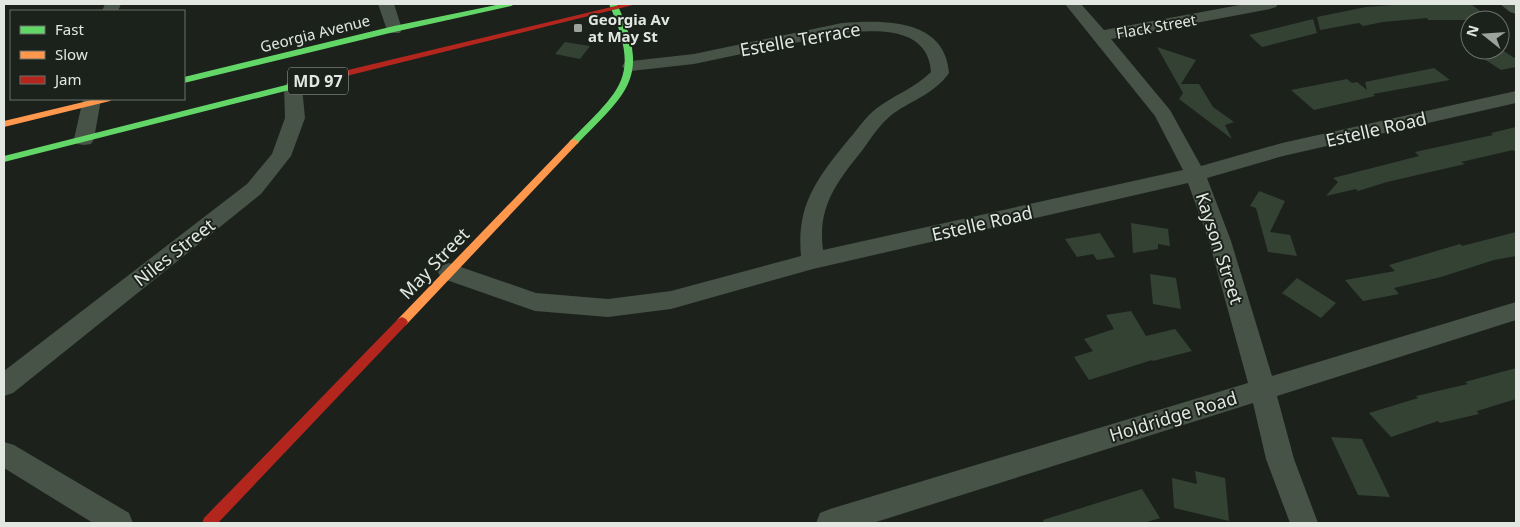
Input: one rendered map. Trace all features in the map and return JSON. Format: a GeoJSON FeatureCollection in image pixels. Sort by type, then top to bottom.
{"type":"FeatureCollection","features":[{"type":"Feature","properties":{"kind":"main road","name":"Georgia Avenue"},"geometry":{"type":"LineString","coordinates":[[185,80],[394,29],[511,4]]}},
{"type":"Feature","properties":{"kind":"main road","name":"MD 97"},"geometry":{"type":"LineString","coordinates":[[4,159],[614,6],[633,4]]}},
{"type":"Feature","properties":{"kind":"main road","name":"May Street"},"geometry":{"type":"LineString","coordinates":[[209,523],[618,97],[631,66],[628,37],[622,19],[614,6]]}},
{"type":"Feature","properties":{"kind":"main road"},"geometry":{"type":"LineString","coordinates":[[4,124],[97,100]]}},
{"type":"Feature","properties":{"kind":"street"},"geometry":{"type":"LineString","coordinates":[[386,4],[394,29]]}},
{"type":"Feature","properties":{"kind":"street","name":"Kayson Street"},"geometry":{"type":"LineString","coordinates":[[1073,4],[1163,114],[1195,174],[1220,240],[1263,389],[1268,416],[1280,459],[1304,523]]}},
{"type":"Feature","properties":{"kind":"street","name":"Flack Street"},"geometry":{"type":"LineString","coordinates":[[1101,36],[1270,4]]}},
{"type":"Feature","properties":{"kind":"street"},"geometry":{"type":"LineString","coordinates":[[1508,4],[1516,9]]}},
{"type":"Feature","properties":{"kind":"street","name":"Estelle Terrace"},"geometry":{"type":"LineString","coordinates":[[631,66],[694,59],[842,28],[867,26],[903,28],[929,44],[939,58],[940,73],[930,86],[881,114],[829,176],[813,208],[810,245],[813,261]]}},
{"type":"Feature","properties":{"kind":"street","name":"Niles Street"},"geometry":{"type":"LineString","coordinates":[[4,385],[254,189],[281,156],[295,118],[293,87]]}},
{"type":"Feature","properties":{"kind":"street","name":"Estelle Road"},"geometry":{"type":"LineString","coordinates":[[450,272],[535,302],[608,308],[671,300],[813,261],[1195,174],[1282,150],[1516,97]]}},
{"type":"Feature","properties":{"kind":"street"},"geometry":{"type":"LineString","coordinates":[[84,139],[97,100]]}},
{"type":"Feature","properties":{"kind":"street","name":"Holdridge Road"},"geometry":{"type":"LineString","coordinates":[[830,523],[1516,311]]}},
{"type":"Feature","properties":{"kind":"street"},"geometry":{"type":"LineString","coordinates":[[4,454],[119,523]]}},
{"type":"Feature","properties":{"kind":"building"},"geometry":{"type":"Polygon","coordinates":[[[1407,4],[1471,4],[1479,10],[1460,10],[1460,20],[1428,20],[1427,18],[1363,26],[1359,23],[1320,30],[1317,17],[1366,7],[1407,4]]]}},
{"type":"Feature","properties":{"kind":"building"},"geometry":{"type":"Polygon","coordinates":[[[1313,19],[1317,33],[1262,47],[1249,35],[1313,19]]]}},
{"type":"Feature","properties":{"kind":"building"},"geometry":{"type":"Polygon","coordinates":[[[565,42],[590,46],[580,59],[555,54],[565,42]]]}},
{"type":"Feature","properties":{"kind":"building"},"geometry":{"type":"Polygon","coordinates":[[[1157,47],[1196,60],[1181,84],[1199,84],[1213,107],[1234,122],[1225,125],[1232,139],[1179,99],[1183,93],[1157,47]]]}},
{"type":"Feature","properties":{"kind":"building"},"geometry":{"type":"Polygon","coordinates":[[[1510,55],[1516,59],[1516,67],[1501,70],[1486,60],[1510,60],[1510,55]]]}},
{"type":"Feature","properties":{"kind":"building"},"geometry":{"type":"Polygon","coordinates":[[[1434,68],[1450,80],[1373,94],[1375,96],[1314,110],[1291,90],[1347,79],[1352,83],[1357,82],[1367,90],[1365,82],[1434,68]]]}},
{"type":"Feature","properties":{"kind":"building"},"geometry":{"type":"Polygon","coordinates":[[[1516,127],[1516,152],[1513,150],[1461,162],[1465,164],[1387,182],[1358,191],[1356,189],[1326,196],[1338,182],[1333,178],[1419,156],[1415,152],[1493,135],[1491,133],[1516,127]]]}},
{"type":"Feature","properties":{"kind":"building"},"geometry":{"type":"Polygon","coordinates":[[[1259,191],[1285,201],[1270,232],[1290,235],[1297,256],[1268,252],[1256,208],[1250,206],[1259,191]]]}},
{"type":"Feature","properties":{"kind":"building"},"geometry":{"type":"Polygon","coordinates":[[[1131,223],[1168,229],[1170,246],[1158,244],[1158,249],[1133,253],[1131,223]]]}},
{"type":"Feature","properties":{"kind":"building"},"geometry":{"type":"Polygon","coordinates":[[[1516,232],[1516,256],[1494,260],[1441,277],[1394,288],[1399,294],[1363,301],[1345,280],[1395,271],[1389,265],[1460,244],[1462,246],[1516,232]]]}},
{"type":"Feature","properties":{"kind":"building"},"geometry":{"type":"Polygon","coordinates":[[[1100,233],[1115,257],[1097,260],[1093,254],[1077,257],[1065,239],[1100,233]]]}},
{"type":"Feature","properties":{"kind":"building"},"geometry":{"type":"Polygon","coordinates":[[[1150,274],[1176,278],[1181,309],[1153,304],[1150,274]]]}},
{"type":"Feature","properties":{"kind":"building"},"geometry":{"type":"Polygon","coordinates":[[[1297,278],[1336,303],[1321,318],[1282,293],[1297,278]]]}},
{"type":"Feature","properties":{"kind":"building"},"geometry":{"type":"Polygon","coordinates":[[[1131,311],[1146,336],[1175,329],[1192,351],[1152,360],[1089,380],[1074,357],[1093,351],[1084,339],[1114,329],[1106,315],[1131,311]]]}},
{"type":"Feature","properties":{"kind":"building"},"geometry":{"type":"Polygon","coordinates":[[[1516,368],[1516,399],[1477,411],[1479,414],[1440,423],[1438,421],[1391,437],[1369,413],[1418,398],[1416,396],[1468,384],[1465,382],[1516,368]]]}},
{"type":"Feature","properties":{"kind":"building"},"geometry":{"type":"Polygon","coordinates":[[[1331,437],[1362,439],[1390,497],[1358,495],[1331,437]]]}},
{"type":"Feature","properties":{"kind":"building"},"geometry":{"type":"Polygon","coordinates":[[[1195,471],[1225,478],[1229,521],[1174,508],[1172,478],[1197,484],[1195,471]]]}},
{"type":"Feature","properties":{"kind":"building"},"geometry":{"type":"Polygon","coordinates":[[[1142,489],[1160,518],[1144,523],[1044,523],[1043,520],[1142,489]]]}},
{"type":"Feature","properties":{"kind":"traffic: fast"},"geometry":{"type":"LineString","coordinates":[[185,80],[394,29],[511,4]]}},
{"type":"Feature","properties":{"kind":"traffic: fast"},"geometry":{"type":"LineString","coordinates":[[574,142],[618,95],[626,81],[630,66],[629,49],[624,29],[613,4]]}},
{"type":"Feature","properties":{"kind":"traffic: fast"},"geometry":{"type":"LineString","coordinates":[[4,159],[302,84]]}},
{"type":"Feature","properties":{"kind":"traffic: slow"},"geometry":{"type":"LineString","coordinates":[[4,124],[103,100]]}},
{"type":"Feature","properties":{"kind":"traffic: slow"},"geometry":{"type":"LineString","coordinates":[[402,322],[574,142]]}},
{"type":"Feature","properties":{"kind":"traffic: jam"},"geometry":{"type":"LineString","coordinates":[[302,84],[633,4]]}},
{"type":"Feature","properties":{"kind":"traffic: jam"},"geometry":{"type":"LineString","coordinates":[[209,523],[402,322]]}},
{"type":"Feature","properties":{"kind":"place","name":"Georgia Av at May St"},"geometry":{"type":"Point","coordinates":[578,28]}}]}
